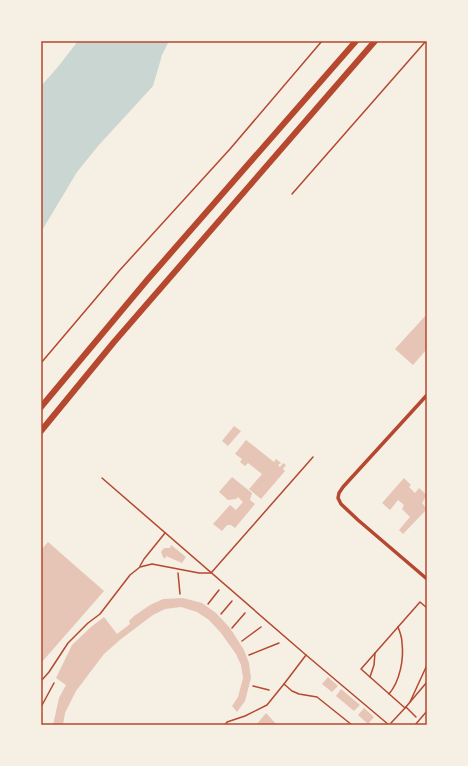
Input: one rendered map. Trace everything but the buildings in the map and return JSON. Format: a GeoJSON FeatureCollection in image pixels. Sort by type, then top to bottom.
{"type":"FeatureCollection","features":[{"type":"Feature","properties":{"kind":"highway"},"geometry":{"type":"LineString","coordinates":[[41,407],[148,279],[356,41]]}},
{"type":"Feature","properties":{"kind":"highway"},"geometry":{"type":"LineString","coordinates":[[41,431],[114,342],[375,41]]}},
{"type":"Feature","properties":{"kind":"street"},"geometry":{"type":"LineString","coordinates":[[427,395],[343,487],[338,498],[341,504],[358,520],[427,579]]}},
{"type":"Feature","properties":{"kind":"lane"},"geometry":{"type":"LineString","coordinates":[[292,194],[426,41]]}},
{"type":"Feature","properties":{"kind":"lane"},"geometry":{"type":"LineString","coordinates":[[140,566],[152,564],[199,573],[211,573],[313,457]]}},
{"type":"Feature","properties":{"kind":"lane"},"geometry":{"type":"LineString","coordinates":[[102,478],[306,655],[390,725]]}},
{"type":"Feature","properties":{"kind":"lane"},"geometry":{"type":"LineString","coordinates":[[41,681],[49,672],[68,643],[88,623],[100,614],[165,533]]}},
{"type":"Feature","properties":{"kind":"lane"},"geometry":{"type":"LineString","coordinates":[[225,725],[228,722],[245,716],[267,705],[306,655]]}},
{"type":"Feature","properties":{"kind":"lane"},"geometry":{"type":"LineString","coordinates":[[41,706],[54,683]]}},
{"type":"Feature","properties":{"kind":"lane"},"geometry":{"type":"LineString","coordinates":[[284,684],[292,691],[299,694],[317,697],[352,725]]}},
{"type":"Feature","properties":{"kind":"lane"},"geometry":{"type":"LineString","coordinates":[[415,725],[427,711]]}},
{"type":"Feature","properties":{"kind":"path"},"geometry":{"type":"LineString","coordinates":[[41,363],[119,271],[230,149],[322,41]]}},
{"type":"Feature","properties":{"kind":"path"},"geometry":{"type":"LineString","coordinates":[[178,569],[180,594]]}},
{"type":"Feature","properties":{"kind":"path"},"geometry":{"type":"LineString","coordinates":[[208,604],[218,590]]}},
{"type":"Feature","properties":{"kind":"path"},"geometry":{"type":"LineString","coordinates":[[221,614],[232,601]]}},
{"type":"Feature","properties":{"kind":"path"},"geometry":{"type":"LineString","coordinates":[[419,720],[361,670],[420,602],[427,608]]}},
{"type":"Feature","properties":{"kind":"path"},"geometry":{"type":"LineString","coordinates":[[232,628],[245,613]]}},
{"type":"Feature","properties":{"kind":"path"},"geometry":{"type":"LineString","coordinates":[[242,641],[261,627]]}},
{"type":"Feature","properties":{"kind":"path"},"geometry":{"type":"LineString","coordinates":[[389,694],[396,682],[401,664],[402,643],[398,627]]}},
{"type":"Feature","properties":{"kind":"path"},"geometry":{"type":"LineString","coordinates":[[249,655],[280,643]]}},
{"type":"Feature","properties":{"kind":"path"},"geometry":{"type":"LineString","coordinates":[[370,677],[374,665],[375,653]]}},
{"type":"Feature","properties":{"kind":"path"},"geometry":{"type":"LineString","coordinates":[[410,703],[427,665]]}},
{"type":"Feature","properties":{"kind":"path"},"geometry":{"type":"LineString","coordinates":[[390,725],[427,682]]}},
{"type":"Feature","properties":{"kind":"path"},"geometry":{"type":"LineString","coordinates":[[253,686],[270,690]]}},
{"type":"Feature","properties":{"kind":"shaded area"},"geometry":{"type":"Polygon","coordinates":[[[78,41],[169,41],[162,55],[153,86],[98,146],[77,172],[41,232],[41,86],[78,41]]]}}]}
